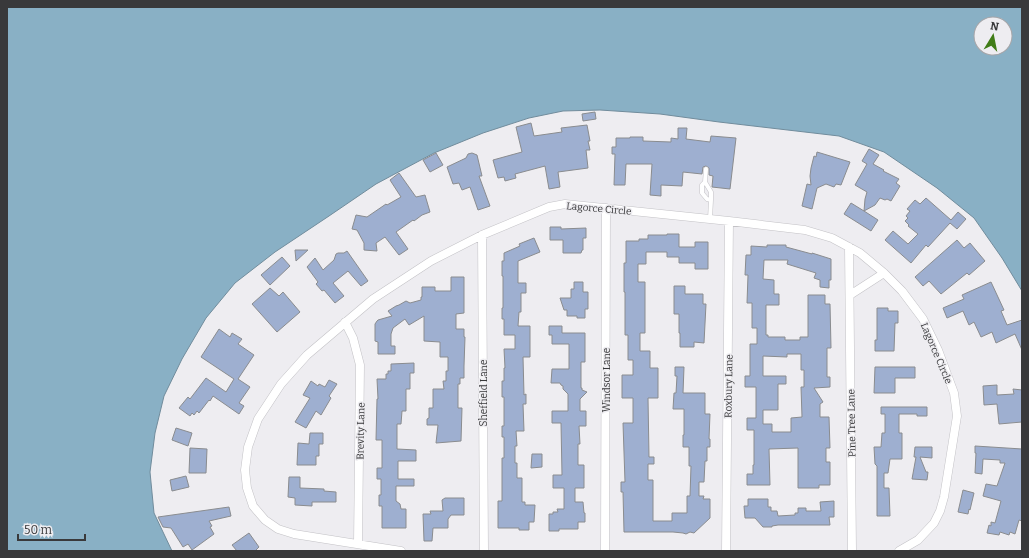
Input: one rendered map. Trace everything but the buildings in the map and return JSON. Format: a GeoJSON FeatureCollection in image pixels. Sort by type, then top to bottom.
{"type":"FeatureCollection","features":[{"type":"Feature","properties":{"kind":"street","name":"Lagorce Circle"},"geometry":{"type":"LineString","coordinates":[[401,551],[294,534],[278,529],[265,520],[253,506],[247,488],[245,470],[248,447],[258,419],[281,384],[306,355],[373,299],[431,261],[482,236],[549,207],[565,204],[805,230],[832,238],[860,253],[884,273],[902,291],[923,319],[938,350],[954,394],[957,416],[944,497],[940,511],[934,524],[918,540],[899,551]]}},
{"type":"Feature","properties":{"kind":"street","name":"Windsor Lane"},"geometry":{"type":"LineString","coordinates":[[605,551],[606,208]]}},
{"type":"Feature","properties":{"kind":"street","name":"Roxbury Lane"},"geometry":{"type":"LineString","coordinates":[[726,551],[729,221]]}},
{"type":"Feature","properties":{"kind":"street","name":"Sheffield Lane"},"geometry":{"type":"LineString","coordinates":[[482,236],[484,551]]}},
{"type":"Feature","properties":{"kind":"street","name":"Pine Tree Lane"},"geometry":{"type":"LineString","coordinates":[[849,247],[852,551]]}},
{"type":"Feature","properties":{"kind":"street"},"geometry":{"type":"LineString","coordinates":[[850,295],[884,273]]}},
{"type":"Feature","properties":{"kind":"street","name":"Brevity Lane"},"geometry":{"type":"LineString","coordinates":[[345,322],[353,338],[360,365],[358,544]]}},
{"type":"Feature","properties":{"kind":"lane"},"geometry":{"type":"LineString","coordinates":[[706,169],[705,182],[702,185],[702,193],[707,199],[711,200]]}},
{"type":"Feature","properties":{"kind":"lane"},"geometry":{"type":"LineString","coordinates":[[705,182],[711,192],[710,219]]}},
{"type":"Feature","properties":{"kind":"water"},"geometry":{"type":"Polygon","coordinates":[[[7,7],[1022,7],[1022,291],[1002,258],[974,218],[937,188],[884,152],[839,136],[660,114],[600,110],[563,111],[529,118],[483,133],[434,153],[376,184],[275,252],[235,283],[206,318],[182,359],[164,396],[155,433],[150,472],[154,513],[172,551],[7,551],[7,7]]]}}]}
